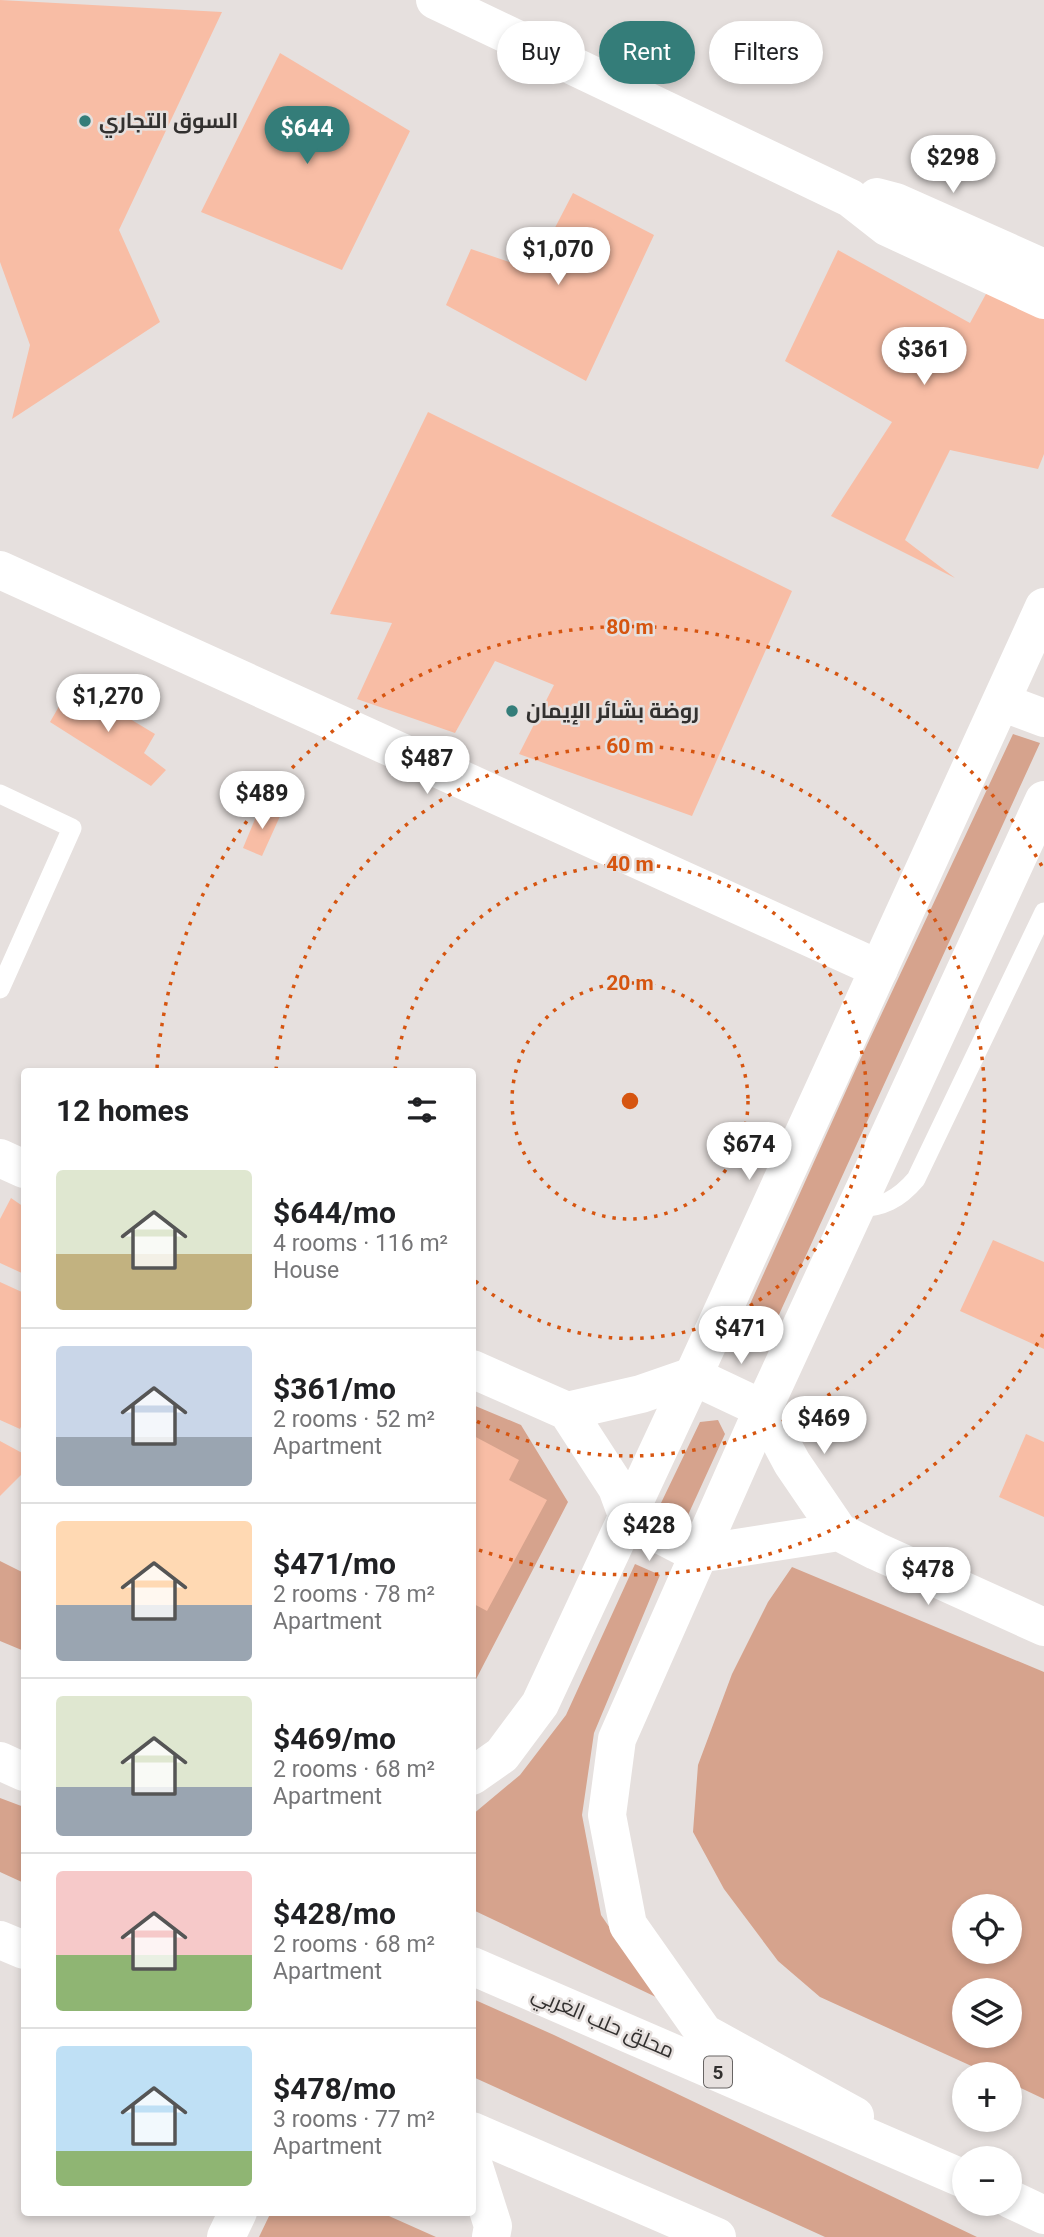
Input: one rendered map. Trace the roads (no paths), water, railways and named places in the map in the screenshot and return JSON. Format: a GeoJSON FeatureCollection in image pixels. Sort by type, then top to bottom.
{"type":"FeatureCollection","features":[{"type":"Feature","properties":{"kind":"main road"},"geometry":{"type":"LineString","coordinates":[[435,0],[850,198],[887,227],[1044,300]]}},
{"type":"Feature","properties":{"kind":"main road"},"geometry":{"type":"LineString","coordinates":[[850,198],[877,197],[896,202],[1044,268]]}},
{"type":"Feature","properties":{"kind":"main road"},"geometry":{"type":"LineString","coordinates":[[0,570],[879,969]]}},
{"type":"Feature","properties":{"kind":"main road"},"geometry":{"type":"LineString","coordinates":[[476,1773],[502,1755],[540,1704],[628,1518],[1044,607]]}},
{"type":"Feature","properties":{"kind":"main road"},"geometry":{"type":"LineString","coordinates":[[1001,702],[1044,718]]}},
{"type":"Feature","properties":{"kind":"main road"},"geometry":{"type":"LineString","coordinates":[[952,2171],[704,2033],[628,1925],[607,1815],[617,1739],[763,1409],[856,1208],[1027,853],[1044,800]]}},
{"type":"Feature","properties":{"kind":"main road"},"geometry":{"type":"LineString","coordinates":[[0,1158],[21,1168]]}},
{"type":"Feature","properties":{"kind":"main road"},"geometry":{"type":"LineString","coordinates":[[476,1371],[567,1411],[617,1488],[628,1518],[698,1554],[839,1532]]}},
{"type":"Feature","properties":{"kind":"main road"},"geometry":{"type":"LineString","coordinates":[[567,1411],[641,1394],[693,1376],[763,1409],[792,1463],[839,1532],[1044,1627]]}},
{"type":"Feature","properties":{"kind":"main road"},"geometry":{"type":"LineString","coordinates":[[0,1752],[21,1757]]}},
{"type":"Feature","properties":{"kind":"main road"},"geometry":{"type":"LineString","coordinates":[[0,1761],[21,1771]]}},
{"type":"Feature","properties":{"kind":"main road"},"geometry":{"type":"LineString","coordinates":[[0,1940],[21,1949]]}},
{"type":"Feature","properties":{"kind":"main road","name":"محلق حلب الغربي"},"geometry":{"type":"LineString","coordinates":[[476,1968],[952,2173]]}},
{"type":"Feature","properties":{"kind":"main road"},"geometry":{"type":"LineString","coordinates":[[476,2133],[718,2237]]}},
{"type":"Feature","properties":{"kind":"main road"},"geometry":{"type":"LineString","coordinates":[[476,2172],[494,2226],[491,2237]]}},
{"type":"Feature","properties":{"kind":"main road"},"geometry":{"type":"LineString","coordinates":[[1022,2205],[1044,2215]]}},
{"type":"Feature","properties":{"kind":"main road"},"geometry":{"type":"LineString","coordinates":[[226,2237],[236,2216]]}},
{"type":"Feature","properties":{"kind":"lane"},"geometry":{"type":"LineString","coordinates":[[0,794],[72,828],[0,989]]}},
{"type":"Feature","properties":{"kind":"lane"},"geometry":{"type":"LineString","coordinates":[[856,1208],[872,1208],[887,1203],[904,1194],[916,1180],[1044,912]]}},
{"type":"Feature","properties":{"kind":"place","name":"السوق التجاري"},"geometry":{"type":"Point","coordinates":[85,121]}},
{"type":"Feature","properties":{"kind":"place","name":"روضة بشائر الإيمان"},"geometry":{"type":"Point","coordinates":[512,711]}}]}
